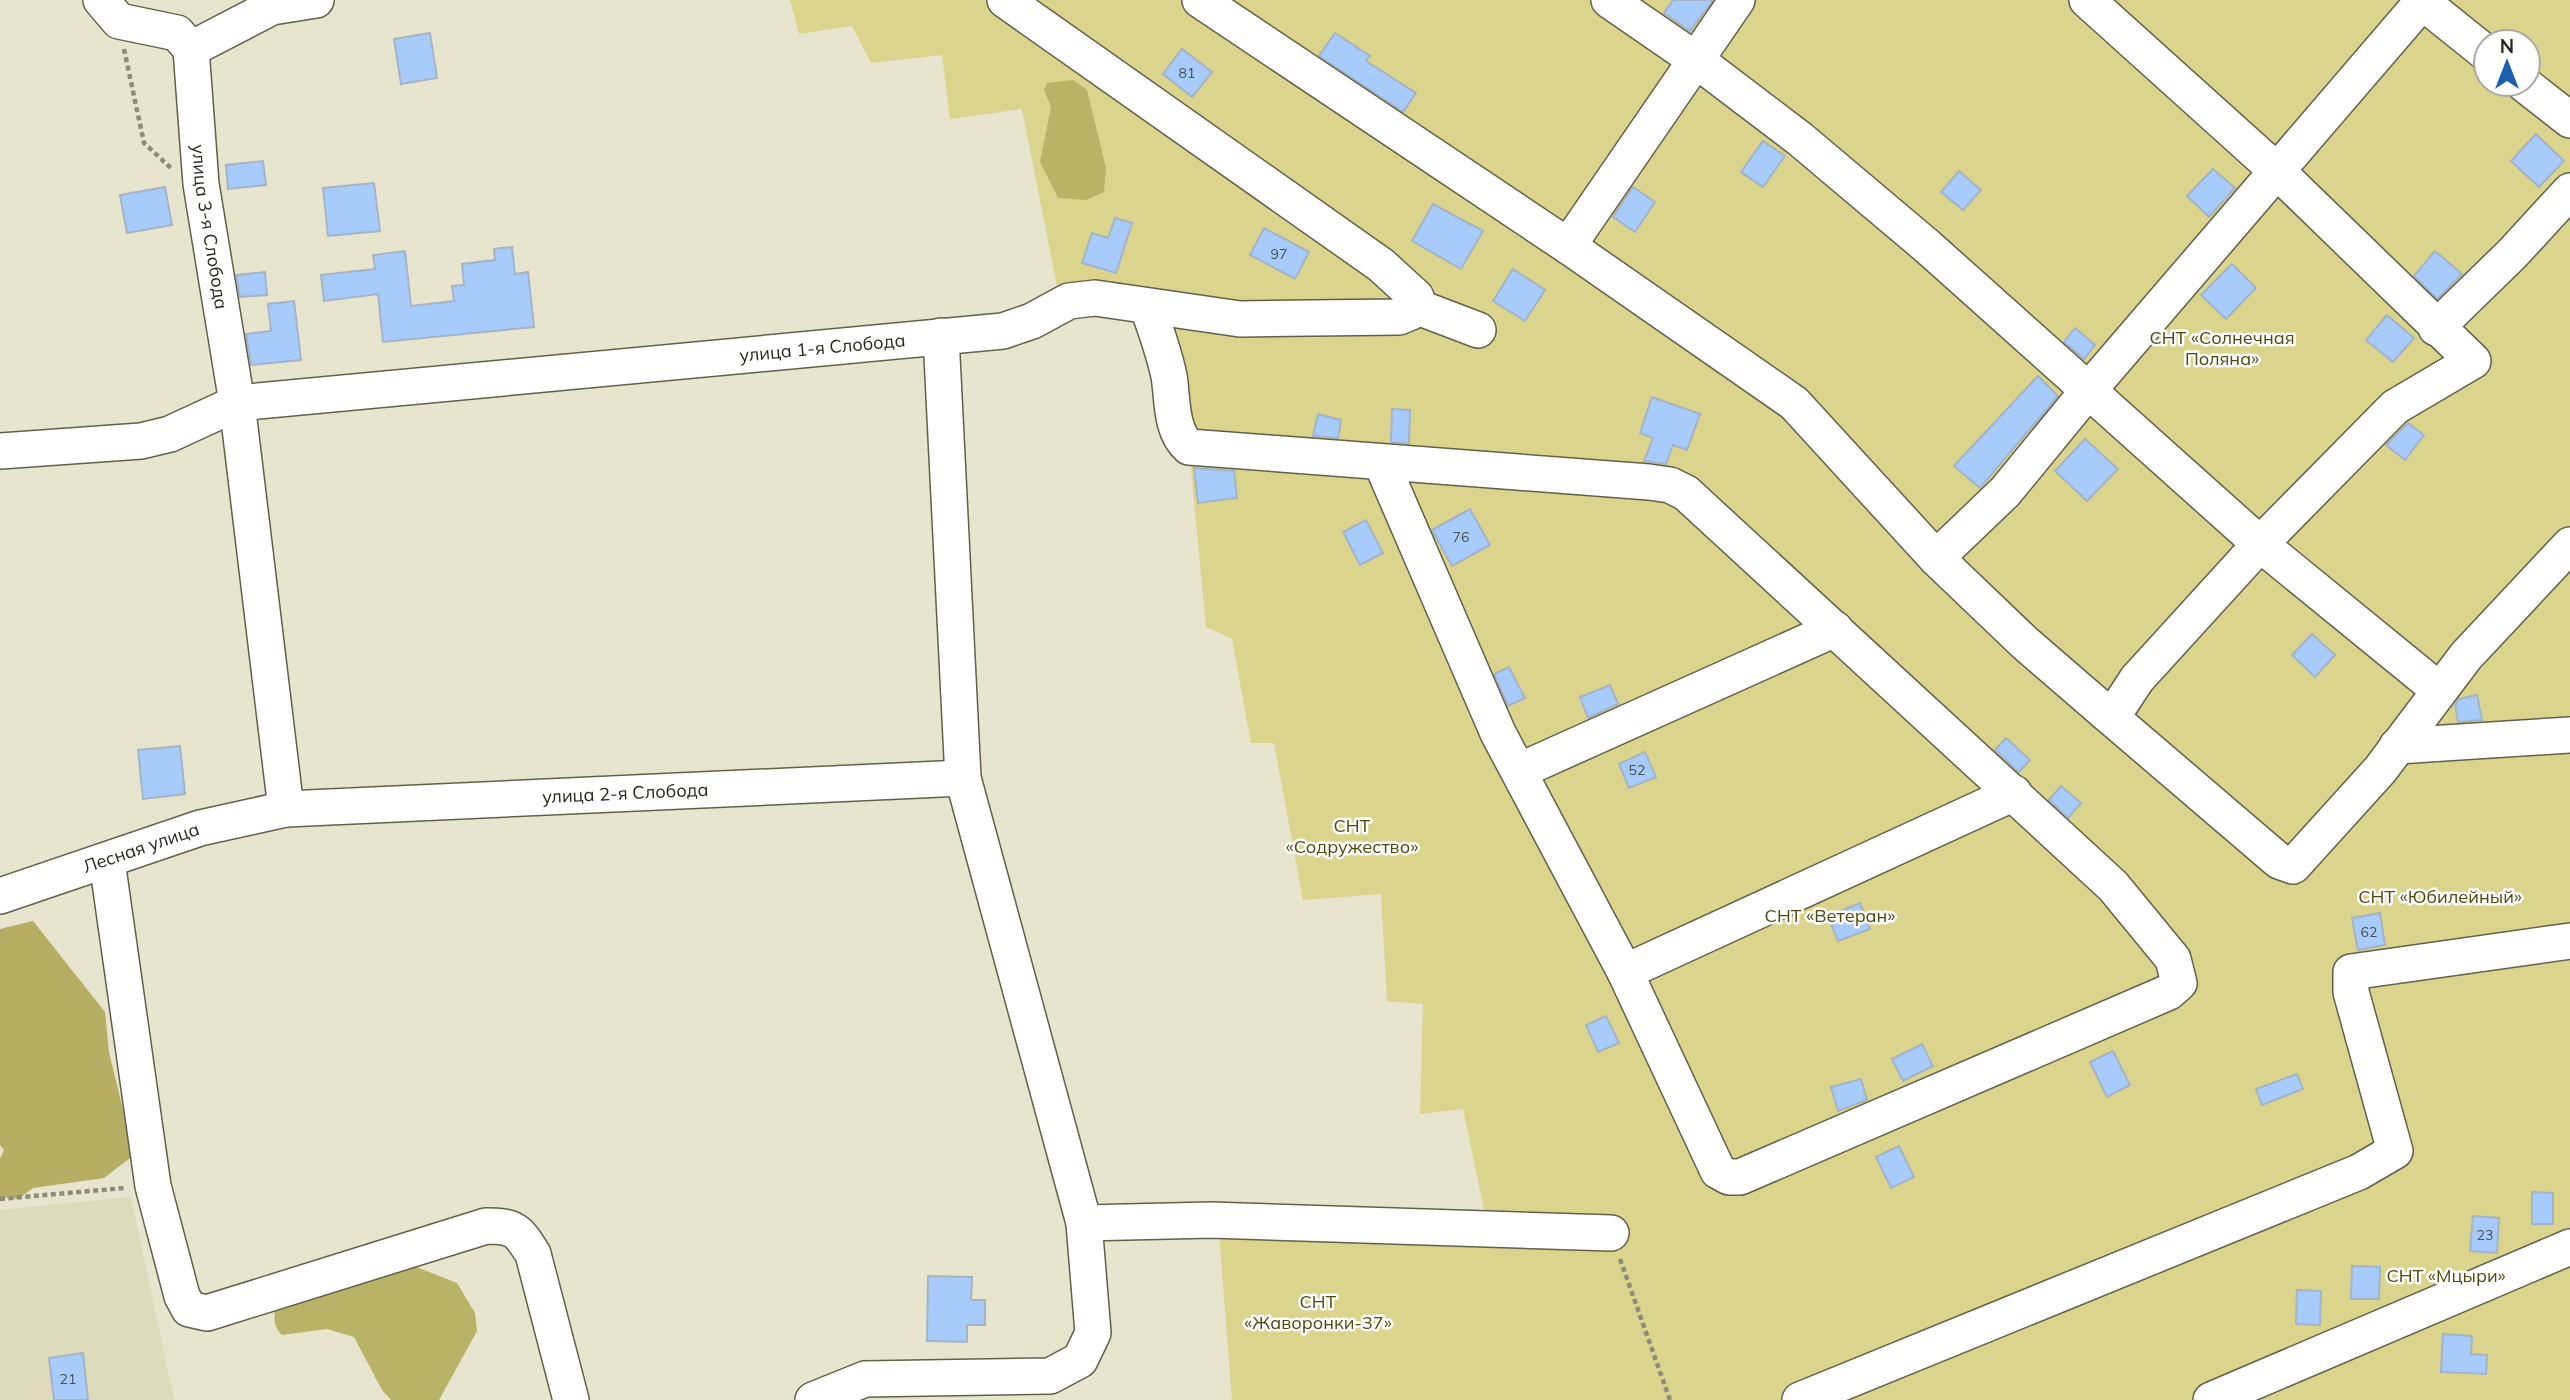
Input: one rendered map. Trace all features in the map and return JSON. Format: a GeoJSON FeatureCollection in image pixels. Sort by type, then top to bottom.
{"type":"FeatureCollection","features":[{"type":"Feature","properties":{"kind":"street"},"geometry":{"type":"LineString","coordinates":[[110,11],[177,33],[191,49],[272,7],[316,0]]}},
{"type":"Feature","properties":{"kind":"street"},"geometry":{"type":"LineString","coordinates":[[1005,0],[1381,264],[1416,297],[1407,311],[1478,330]]}},
{"type":"Feature","properties":{"kind":"street"},"geometry":{"type":"LineString","coordinates":[[1200,0],[1568,246],[1794,402],[1936,558],[2025,643],[2279,860],[2293,866],[2397,746],[2466,656],[2570,545]]}},
{"type":"Feature","properties":{"kind":"street"},"geometry":{"type":"LineString","coordinates":[[1609,0],[1696,60],[1800,139],[1907,229],[2260,544],[2439,691]]}},
{"type":"Feature","properties":{"kind":"street"},"geometry":{"type":"LineString","coordinates":[[1568,246],[1737,0]]}},
{"type":"Feature","properties":{"kind":"street"},"geometry":{"type":"LineString","coordinates":[[2087,0],[2278,172],[2473,362],[2395,407],[2260,544],[2137,679],[2116,711],[2106,713]]}},
{"type":"Feature","properties":{"kind":"street"},"geometry":{"type":"LineString","coordinates":[[1936,558],[2005,492],[2087,391],[2278,172],[2421,1],[2472,42]]}},
{"type":"Feature","properties":{"kind":"street","name":"улица 3-я Слобода"},"geometry":{"type":"LineString","coordinates":[[191,49],[201,184],[237,402],[286,809]]}},
{"type":"Feature","properties":{"kind":"street"},"geometry":{"type":"LineString","coordinates":[[2542,98],[2570,120]]}},
{"type":"Feature","properties":{"kind":"street"},"geometry":{"type":"LineString","coordinates":[[2436,328],[2512,254],[2570,191]]}},
{"type":"Feature","properties":{"kind":"street","name":"улица 1-я Слобода"},"geometry":{"type":"LineString","coordinates":[[237,402],[1003,331],[1032,321],[1069,301],[1082,299],[1095,298],[1148,308],[1240,319],[1407,311]]}},
{"type":"Feature","properties":{"kind":"street"},"geometry":{"type":"LineString","coordinates":[[1148,308],[1169,375],[1175,423],[1181,439],[1189,447],[1381,461],[1670,485],[1686,493],[2113,886],[2173,959],[2179,983],[2169,992],[1740,1177],[1729,1177],[1718,1171],[1708,1155],[1625,972],[1498,733],[1381,461]]}},
{"type":"Feature","properties":{"kind":"street"},"geometry":{"type":"LineString","coordinates":[[813,1400],[865,1379],[1046,1388],[1080,1360],[1093,1332],[1084,1223],[963,778],[941,336]]}},
{"type":"Feature","properties":{"kind":"street"},"geometry":{"type":"LineString","coordinates":[[0,451],[141,441],[170,434],[237,402]]}},
{"type":"Feature","properties":{"kind":"street"},"geometry":{"type":"LineString","coordinates":[[1518,771],[1835,629]]}},
{"type":"Feature","properties":{"kind":"street"},"geometry":{"type":"LineString","coordinates":[[2397,746],[2570,735]]}},
{"type":"Feature","properties":{"kind":"street","name":"улица 2-я Слобода"},"geometry":{"type":"LineString","coordinates":[[286,809],[963,778]]}},
{"type":"Feature","properties":{"kind":"street"},"geometry":{"type":"LineString","coordinates":[[1625,972],[2014,793]]}},
{"type":"Feature","properties":{"kind":"street","name":"Лесная улица"},"geometry":{"type":"LineString","coordinates":[[0,896],[200,828],[286,809]]}},
{"type":"Feature","properties":{"kind":"street"},"geometry":{"type":"LineString","coordinates":[[107,861],[153,1186],[182,1296],[189,1309],[199,1313],[220,1309],[486,1226],[508,1226],[520,1234],[533,1254],[571,1400]]}},
{"type":"Feature","properties":{"kind":"street"},"geometry":{"type":"LineString","coordinates":[[1800,1400],[2359,1172],[2395,1151],[2351,992],[2351,972],[2570,941]]}},
{"type":"Feature","properties":{"kind":"street"},"geometry":{"type":"LineString","coordinates":[[1084,1223],[1211,1220],[1611,1233]]}},
{"type":"Feature","properties":{"kind":"street"},"geometry":{"type":"LineString","coordinates":[[2211,1400],[2570,1247]]}},
{"type":"Feature","properties":{"kind":"path"},"geometry":{"type":"LineString","coordinates":[[110,11],[145,143],[172,169],[201,184]]}},
{"type":"Feature","properties":{"kind":"path"},"geometry":{"type":"LineString","coordinates":[[0,1199],[153,1186]]}},
{"type":"Feature","properties":{"kind":"path"},"geometry":{"type":"LineString","coordinates":[[1611,1233],[1645,1336],[1670,1400]]}},
{"type":"Feature","properties":{"kind":"shaded area"},"geometry":{"type":"Polygon","coordinates":[[[1073,80],[1087,90],[1106,168],[1104,192],[1086,200],[1058,198],[1040,162],[1051,107],[1044,90],[1047,83],[1073,80]]]}},
{"type":"Feature","properties":{"kind":"shaded area"},"geometry":{"type":"Polygon","coordinates":[[[33,921],[105,1012],[109,1052],[134,1155],[104,1178],[33,1188],[18,1199],[0,1197],[0,1158],[4,1150],[0,1145],[0,929],[33,921]]]}},
{"type":"Feature","properties":{"kind":"shaded area"},"geometry":{"type":"Polygon","coordinates":[[[131,1197],[174,1400],[0,1400],[0,1210],[131,1197]]]}},
{"type":"Feature","properties":{"kind":"shaded area"},"geometry":{"type":"Polygon","coordinates":[[[409,1264],[457,1283],[475,1313],[477,1331],[439,1400],[391,1400],[382,1390],[354,1337],[327,1329],[282,1335],[275,1324],[276,1302],[409,1264]]]}},
{"type":"Feature","properties":{"kind":"green space"},"geometry":{"type":"Polygon","coordinates":[[[790,0],[2570,0],[2570,1400],[1232,1400],[1218,1220],[1488,1228],[1463,1109],[1420,1114],[1423,1004],[1387,1001],[1381,894],[1303,900],[1274,743],[1251,743],[1232,639],[1206,627],[1189,447],[1148,308],[1058,291],[1022,109],[950,119],[942,55],[871,63],[852,26],[799,34],[790,0]]]}},
{"type":"Feature","properties":{"kind":"building"},"geometry":{"type":"Polygon","coordinates":[[[1673,0],[1713,0],[1690,31],[1664,13],[1673,0]]]}},
{"type":"Feature","properties":{"kind":"building"},"geometry":{"type":"Polygon","coordinates":[[[430,33],[437,78],[401,84],[394,39],[430,33]]]}},
{"type":"Feature","properties":{"kind":"building"},"geometry":{"type":"Polygon","coordinates":[[[1335,33],[1370,56],[1366,61],[1416,93],[1403,112],[1319,56],[1335,33]]]}},
{"type":"Feature","properties":{"kind":"building"},"geometry":{"type":"Polygon","coordinates":[[[1182,49],[1212,72],[1192,97],[1163,74],[1182,49]]]}},
{"type":"Feature","properties":{"kind":"building"},"geometry":{"type":"Polygon","coordinates":[[[2536,134],[2564,161],[2539,187],[2511,161],[2536,134]]]}},
{"type":"Feature","properties":{"kind":"building"},"geometry":{"type":"Polygon","coordinates":[[[1763,141],[1785,156],[1763,187],[1741,172],[1763,141]]]}},
{"type":"Feature","properties":{"kind":"building"},"geometry":{"type":"Polygon","coordinates":[[[263,161],[266,185],[228,189],[226,165],[263,161]]]}},
{"type":"Feature","properties":{"kind":"building"},"geometry":{"type":"Polygon","coordinates":[[[2213,169],[2235,188],[2209,217],[2187,196],[2213,169]]]}},
{"type":"Feature","properties":{"kind":"building"},"geometry":{"type":"Polygon","coordinates":[[[1959,171],[1981,190],[1963,210],[1941,192],[1959,171]]]}},
{"type":"Feature","properties":{"kind":"building"},"geometry":{"type":"Polygon","coordinates":[[[374,183],[380,231],[328,236],[323,188],[374,183]]]}},
{"type":"Feature","properties":{"kind":"building"},"geometry":{"type":"Polygon","coordinates":[[[165,187],[172,225],[127,233],[120,195],[165,187]]]}},
{"type":"Feature","properties":{"kind":"building"},"geometry":{"type":"Polygon","coordinates":[[[1633,187],[1655,202],[1635,232],[1613,217],[1633,187]]]}},
{"type":"Feature","properties":{"kind":"building"},"geometry":{"type":"Polygon","coordinates":[[[1433,204],[1483,231],[1461,269],[1412,241],[1433,204]]]}},
{"type":"Feature","properties":{"kind":"building"},"geometry":{"type":"Polygon","coordinates":[[[1115,218],[1132,223],[1116,273],[1082,263],[1092,233],[1108,238],[1115,218]]]}},
{"type":"Feature","properties":{"kind":"building"},"geometry":{"type":"Polygon","coordinates":[[[1264,228],[1309,252],[1295,279],[1250,255],[1264,228]]]}},
{"type":"Feature","properties":{"kind":"building"},"geometry":{"type":"Polygon","coordinates":[[[512,247],[515,274],[528,272],[534,327],[383,342],[378,294],[324,301],[321,275],[375,269],[373,255],[405,251],[411,306],[454,301],[452,286],[464,285],[462,264],[495,260],[494,249],[512,247]]]}},
{"type":"Feature","properties":{"kind":"building"},"geometry":{"type":"Polygon","coordinates":[[[2435,251],[2462,274],[2437,299],[2414,276],[2435,251]]]}},
{"type":"Feature","properties":{"kind":"building"},"geometry":{"type":"Polygon","coordinates":[[[2232,264],[2256,288],[2226,319],[2201,295],[2232,264]]]}},
{"type":"Feature","properties":{"kind":"building"},"geometry":{"type":"Polygon","coordinates":[[[1513,269],[1545,290],[1525,321],[1493,301],[1513,269]]]}},
{"type":"Feature","properties":{"kind":"building"},"geometry":{"type":"Polygon","coordinates":[[[265,272],[267,295],[240,297],[236,275],[265,272]]]}},
{"type":"Feature","properties":{"kind":"building"},"geometry":{"type":"Polygon","coordinates":[[[294,301],[301,360],[251,365],[246,334],[271,331],[268,304],[294,301]]]}},
{"type":"Feature","properties":{"kind":"building"},"geometry":{"type":"Polygon","coordinates":[[[2387,315],[2414,338],[2393,362],[2366,340],[2387,315]]]}},
{"type":"Feature","properties":{"kind":"building"},"geometry":{"type":"Polygon","coordinates":[[[2075,328],[2095,345],[2084,359],[2064,342],[2075,328]]]}},
{"type":"Feature","properties":{"kind":"building"},"geometry":{"type":"Polygon","coordinates":[[[2038,376],[2058,396],[1980,488],[1954,466],[2038,376]]]}},
{"type":"Feature","properties":{"kind":"building"},"geometry":{"type":"Polygon","coordinates":[[[1652,397],[1700,414],[1687,450],[1673,445],[1666,464],[1644,461],[1653,438],[1640,433],[1652,397]]]}},
{"type":"Feature","properties":{"kind":"building"},"geometry":{"type":"Polygon","coordinates":[[[1392,409],[1410,410],[1409,444],[1391,442],[1392,409]]]}},
{"type":"Feature","properties":{"kind":"building"},"geometry":{"type":"Polygon","coordinates":[[[1318,414],[1341,420],[1338,438],[1313,436],[1318,414]]]}},
{"type":"Feature","properties":{"kind":"building"},"geometry":{"type":"Polygon","coordinates":[[[2408,423],[2424,435],[2405,460],[2386,445],[2408,423]]]}},
{"type":"Feature","properties":{"kind":"building"},"geometry":{"type":"Polygon","coordinates":[[[2085,439],[2118,469],[2087,501],[2055,471],[2085,439]]]}},
{"type":"Feature","properties":{"kind":"building"},"geometry":{"type":"Polygon","coordinates":[[[1194,468],[1234,471],[1237,498],[1198,503],[1194,468]]]}},
{"type":"Feature","properties":{"kind":"building"},"geometry":{"type":"Polygon","coordinates":[[[1470,509],[1490,545],[1452,566],[1432,530],[1470,509]]]}},
{"type":"Feature","properties":{"kind":"building"},"geometry":{"type":"Polygon","coordinates":[[[1366,520],[1383,553],[1360,565],[1343,532],[1366,520]]]}},
{"type":"Feature","properties":{"kind":"building"},"geometry":{"type":"Polygon","coordinates":[[[2312,634],[2335,655],[2315,677],[2292,655],[2312,634]]]}},
{"type":"Feature","properties":{"kind":"building"},"geometry":{"type":"Polygon","coordinates":[[[1509,667],[1525,698],[1508,706],[1494,674],[1509,667]]]}},
{"type":"Feature","properties":{"kind":"building"},"geometry":{"type":"Polygon","coordinates":[[[1610,685],[1618,704],[1588,718],[1580,697],[1610,685]]]}},
{"type":"Feature","properties":{"kind":"building"},"geometry":{"type":"Polygon","coordinates":[[[2477,695],[2482,720],[2458,722],[2455,705],[2459,699],[2477,695]]]}},
{"type":"Feature","properties":{"kind":"building"},"geometry":{"type":"Polygon","coordinates":[[[2006,738],[2030,760],[2019,772],[1995,750],[2006,738]]]}},
{"type":"Feature","properties":{"kind":"building"},"geometry":{"type":"Polygon","coordinates":[[[180,746],[185,794],[143,799],[138,750],[180,746]]]}},
{"type":"Feature","properties":{"kind":"building"},"geometry":{"type":"Polygon","coordinates":[[[1645,752],[1656,777],[1629,788],[1619,764],[1645,752]]]}},
{"type":"Feature","properties":{"kind":"building"},"geometry":{"type":"Polygon","coordinates":[[[2061,786],[2081,803],[2068,818],[2049,800],[2061,786]]]}},
{"type":"Feature","properties":{"kind":"building"},"geometry":{"type":"Polygon","coordinates":[[[1860,903],[1870,929],[1838,941],[1828,916],[1860,903]]]}},
{"type":"Feature","properties":{"kind":"building"},"geometry":{"type":"Polygon","coordinates":[[[2380,913],[2385,945],[2358,950],[2352,918],[2380,913]]]}},
{"type":"Feature","properties":{"kind":"building"},"geometry":{"type":"Polygon","coordinates":[[[1606,1016],[1619,1043],[1598,1052],[1586,1025],[1606,1016]]]}},
{"type":"Feature","properties":{"kind":"building"},"geometry":{"type":"Polygon","coordinates":[[[1922,1044],[1933,1066],[1903,1081],[1892,1059],[1922,1044]]]}},
{"type":"Feature","properties":{"kind":"building"},"geometry":{"type":"Polygon","coordinates":[[[2113,1051],[2130,1085],[2107,1097],[2090,1062],[2113,1051]]]}},
{"type":"Feature","properties":{"kind":"building"},"geometry":{"type":"Polygon","coordinates":[[[2297,1074],[2303,1089],[2262,1105],[2256,1089],[2297,1074]]]}},
{"type":"Feature","properties":{"kind":"building"},"geometry":{"type":"Polygon","coordinates":[[[1861,1079],[1867,1100],[1838,1111],[1831,1087],[1861,1079]]]}},
{"type":"Feature","properties":{"kind":"building"},"geometry":{"type":"Polygon","coordinates":[[[1899,1146],[1914,1177],[1891,1188],[1876,1157],[1899,1146]]]}},
{"type":"Feature","properties":{"kind":"building"},"geometry":{"type":"Polygon","coordinates":[[[2532,1192],[2553,1193],[2553,1224],[2532,1224],[2532,1192]]]}},
{"type":"Feature","properties":{"kind":"building"},"geometry":{"type":"Polygon","coordinates":[[[2473,1216],[2499,1218],[2497,1253],[2470,1251],[2473,1216]]]}},
{"type":"Feature","properties":{"kind":"building"},"geometry":{"type":"Polygon","coordinates":[[[2352,1266],[2380,1267],[2379,1299],[2351,1299],[2352,1266]]]}},
{"type":"Feature","properties":{"kind":"building"},"geometry":{"type":"Polygon","coordinates":[[[928,1276],[972,1277],[971,1300],[985,1300],[985,1325],[967,1325],[967,1342],[927,1341],[928,1276]]]}},
{"type":"Feature","properties":{"kind":"building"},"geometry":{"type":"Polygon","coordinates":[[[2297,1290],[2321,1291],[2320,1325],[2296,1324],[2297,1290]]]}},
{"type":"Feature","properties":{"kind":"building"},"geometry":{"type":"Polygon","coordinates":[[[2443,1334],[2472,1336],[2471,1354],[2487,1355],[2486,1374],[2441,1372],[2443,1334]]]}},
{"type":"Feature","properties":{"kind":"building"},"geometry":{"type":"Polygon","coordinates":[[[83,1353],[88,1400],[54,1400],[49,1358],[83,1353]]]}},
{"type":"Feature","properties":{"kind":"park label","name":"СНТ «Солнечная Поляна»"},"geometry":{"type":"Point","coordinates":[2222,348]}},
{"type":"Feature","properties":{"kind":"park label","name":"СНТ «Содружество»"},"geometry":{"type":"Point","coordinates":[1352,836]}},
{"type":"Feature","properties":{"kind":"park label","name":"СНТ «Юбилейный»"},"geometry":{"type":"Point","coordinates":[2440,897]}},
{"type":"Feature","properties":{"kind":"park label","name":"СНТ «Ветеран»"},"geometry":{"type":"Point","coordinates":[1830,916]}},
{"type":"Feature","properties":{"kind":"park label","name":"СНТ «Мцыри»"},"geometry":{"type":"Point","coordinates":[2446,1276]}},
{"type":"Feature","properties":{"kind":"park label","name":"СНТ «Жаворонки-37»"},"geometry":{"type":"Point","coordinates":[1318,1312]}}]}
